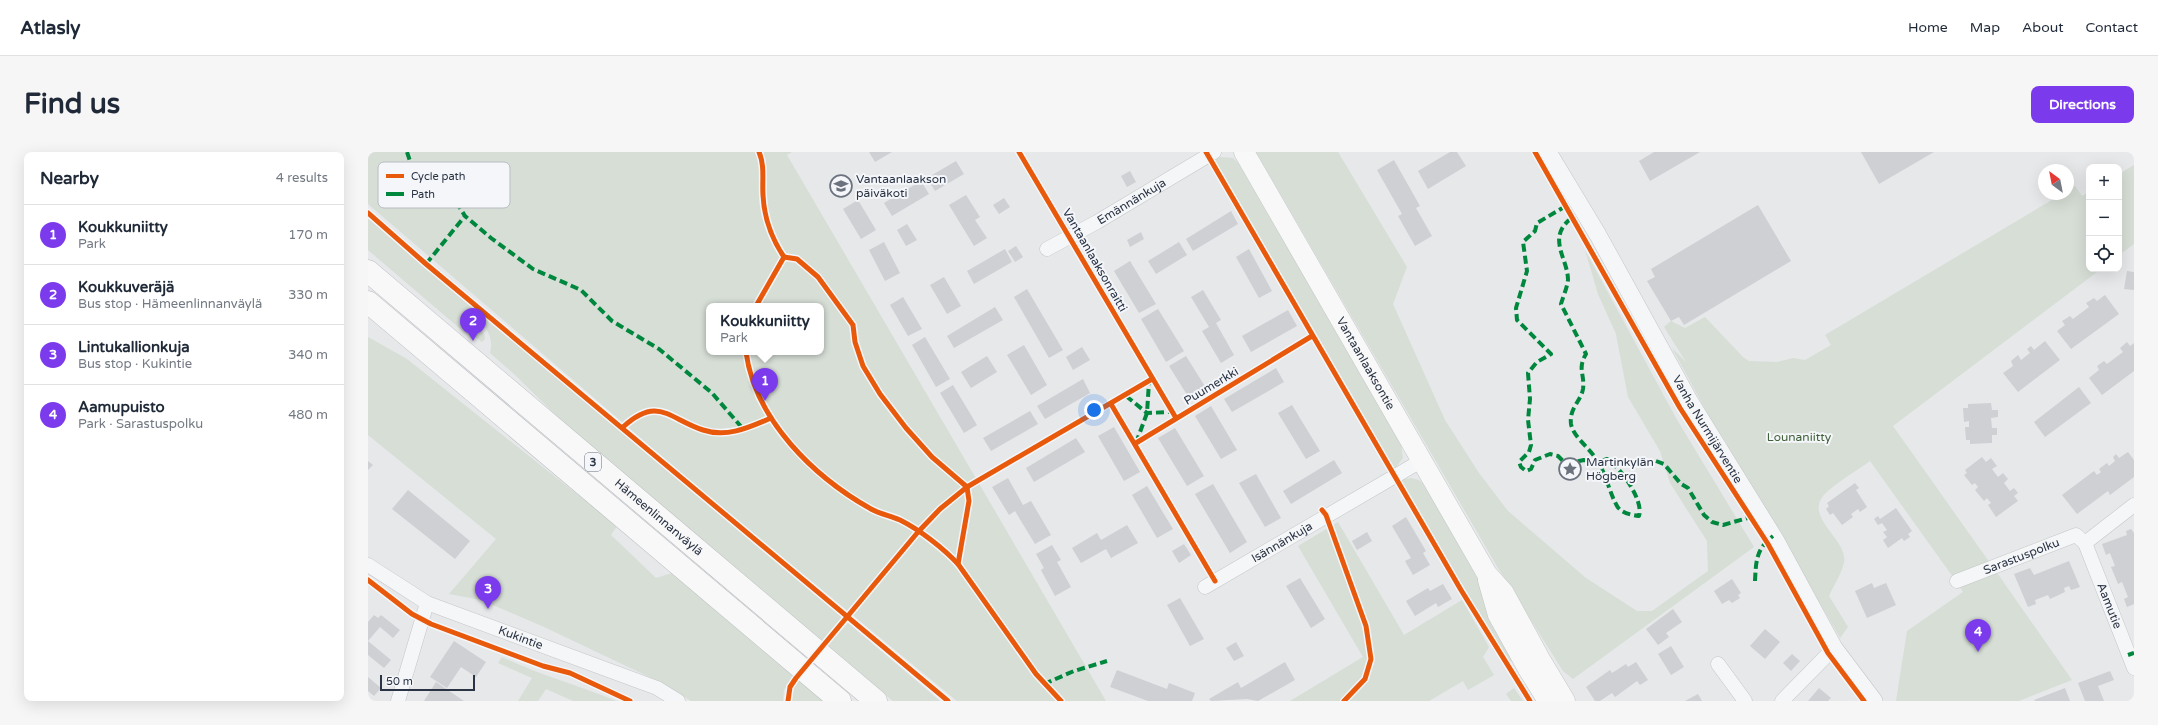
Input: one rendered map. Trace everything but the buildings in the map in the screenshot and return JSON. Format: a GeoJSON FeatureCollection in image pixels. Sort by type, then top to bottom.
{"type":"FeatureCollection","features":[{"type":"Feature","properties":{"kind":"highway","name":"Hämeenlinnanväylä"},"geometry":{"type":"LineString","coordinates":[[368,272],[876,701]]}},
{"type":"Feature","properties":{"kind":"highway","name":"Hämeenlinnanväylä"},"geometry":{"type":"LineString","coordinates":[[368,302],[840,701]]}},
{"type":"Feature","properties":{"kind":"main road","name":"Vantaanlaaksontie"},"geometry":{"type":"LineString","coordinates":[[1244,152],[1486,574],[1504,593],[1541,661],[1565,701]]}},
{"type":"Feature","properties":{"kind":"main road","name":"Vantaanlaaksontie"},"geometry":{"type":"LineString","coordinates":[[1486,574],[1498,615],[1528,669],[1548,701]]}},
{"type":"Feature","properties":{"kind":"street","name":"Emännänkuja"},"geometry":{"type":"LineString","coordinates":[[1047,249],[1097,222],[1214,152]]}},
{"type":"Feature","properties":{"kind":"street","name":"Vanha Nurmijärventie"},"geometry":{"type":"LineString","coordinates":[[1548,152],[1598,235],[1690,402],[1776,541],[1834,648],[1874,701]]}},
{"type":"Feature","properties":{"kind":"street","name":"Isännänkuja"},"geometry":{"type":"LineString","coordinates":[[1205,587],[1421,461]]}},
{"type":"Feature","properties":{"kind":"street"},"geometry":{"type":"LineString","coordinates":[[2085,543],[2134,505]]}},
{"type":"Feature","properties":{"kind":"street","name":"Sarastuspolku"},"geometry":{"type":"LineString","coordinates":[[1956,581],[2076,535],[2085,543]]}},
{"type":"Feature","properties":{"kind":"street","name":"Aamutie"},"geometry":{"type":"LineString","coordinates":[[2085,543],[2134,668]]}},
{"type":"Feature","properties":{"kind":"street","name":"Kukintie"},"geometry":{"type":"LineString","coordinates":[[368,565],[427,603],[657,688],[678,701]]}},
{"type":"Feature","properties":{"kind":"street"},"geometry":{"type":"LineString","coordinates":[[398,701],[427,603]]}},
{"type":"Feature","properties":{"kind":"street"},"geometry":{"type":"LineString","coordinates":[[1782,701],[1834,648]]}},
{"type":"Feature","properties":{"kind":"street"},"geometry":{"type":"LineString","coordinates":[[1718,664],[1745,701]]}},
{"type":"Feature","properties":{"kind":"green space"},"geometry":{"type":"Polygon","coordinates":[[[368,152],[792,152],[787,155],[1106,701],[957,701],[706,494],[368,204],[368,152]]]}},
{"type":"Feature","properties":{"kind":"green space"},"geometry":{"type":"Polygon","coordinates":[[[1256,152],[1338,152],[1407,267],[1393,304],[1445,420],[1479,473],[1508,511],[1586,578],[1637,611],[1652,611],[1708,571],[1707,541],[1670,483],[1660,451],[1628,397],[1616,334],[1598,294],[1585,250],[1676,418],[1754,547],[1573,679],[1563,671],[1498,568],[1256,152]]]}},
{"type":"Feature","properties":{"kind":"green space"},"geometry":{"type":"Polygon","coordinates":[[[1221,157],[1233,158],[1238,163],[1401,443],[1403,458],[1394,470],[1214,159],[1221,157]]]}},
{"type":"Feature","properties":{"kind":"green space"},"geometry":{"type":"Polygon","coordinates":[[[2134,165],[2134,244],[2122,253],[2122,200],[2122,172],[2134,165]]]}},
{"type":"Feature","properties":{"kind":"green space","name":"Lounaniitty"},"geometry":{"type":"Polygon","coordinates":[[[2074,187],[2082,196],[2086,194],[2086,272],[2097,272],[1893,426],[1990,563],[1953,577],[1870,461],[1832,487],[1823,496],[1819,504],[1819,512],[1823,521],[1844,554],[1844,562],[1840,575],[1829,596],[1848,627],[1840,638],[1763,505],[1725,446],[1727,444],[1712,422],[1672,348],[1686,362],[1664,327],[1671,321],[1685,328],[1705,317],[1743,357],[1749,361],[1777,362],[1793,358],[1805,360],[1831,345],[1825,335],[2052,200],[2074,200],[2074,187]]]}},
{"type":"Feature","properties":{"kind":"green space"},"geometry":{"type":"Polygon","coordinates":[[[368,218],[478,312],[475,321],[484,334],[485,339],[482,342],[474,336],[471,338],[368,250],[368,218]]]}},
{"type":"Feature","properties":{"kind":"green space"},"geometry":{"type":"Polygon","coordinates":[[[484,316],[840,615],[842,620],[822,642],[573,432],[515,375],[490,353],[491,339],[482,319],[484,316]]]}},
{"type":"Feature","properties":{"kind":"green space"},"geometry":{"type":"Polygon","coordinates":[[[368,337],[407,359],[617,526],[611,535],[656,578],[672,573],[794,676],[784,690],[783,701],[691,701],[662,683],[542,626],[481,600],[449,594],[496,539],[368,435],[368,337]]]}},
{"type":"Feature","properties":{"kind":"green space"},"geometry":{"type":"Polygon","coordinates":[[[1411,478],[1419,480],[1428,488],[1468,560],[1512,650],[1513,658],[1509,663],[1400,480],[1411,478]]]}},
{"type":"Feature","properties":{"kind":"green space"},"geometry":{"type":"Polygon","coordinates":[[[1338,522],[1404,635],[1462,600],[1489,647],[1483,657],[1494,675],[1468,690],[1463,681],[1429,701],[1290,701],[1363,657],[1298,546],[1338,522]]]}},
{"type":"Feature","properties":{"kind":"green space"},"geometry":{"type":"Polygon","coordinates":[[[1995,570],[2072,680],[2019,701],[1896,701],[1907,631],[1963,592],[1958,584],[1995,570]]]}},
{"type":"Feature","properties":{"kind":"green space"},"geometry":{"type":"Polygon","coordinates":[[[848,623],[940,701],[893,701],[827,646],[848,623]]]}},
{"type":"Feature","properties":{"kind":"green space"},"geometry":{"type":"Polygon","coordinates":[[[502,657],[616,701],[573,701],[546,689],[538,701],[518,701],[532,678],[498,663],[502,657]]]}},
{"type":"Feature","properties":{"kind":"green space"},"geometry":{"type":"Polygon","coordinates":[[[799,680],[823,701],[789,701],[791,692],[799,680]]]}},
{"type":"Feature","properties":{"kind":"green space"},"geometry":{"type":"Polygon","coordinates":[[[1514,688],[1523,701],[1511,701],[1506,694],[1514,688]]]}},
{"type":"Feature","properties":{"kind":"marked path"},"geometry":{"type":"LineString","coordinates":[[407,152],[410,162]]}},
{"type":"Feature","properties":{"kind":"marked path"},"geometry":{"type":"LineString","coordinates":[[1566,206],[1537,223],[1535,231],[1523,242],[1527,271],[1516,308],[1517,320],[1551,354],[1537,362],[1528,373],[1530,399],[1528,420],[1531,445],[1529,452],[1519,462],[1521,467],[1526,471],[1531,469],[1535,460],[1550,454],[1558,456],[1563,461],[1569,463],[1584,460],[1593,464],[1607,459],[1618,469],[1630,484],[1638,501],[1640,509],[1639,516],[1626,513],[1617,506],[1604,474],[1601,468],[1598,462],[1574,433],[1571,424],[1573,409],[1583,389],[1582,364],[1586,354],[1561,304],[1568,280],[1560,248],[1560,232],[1573,217]]}},
{"type":"Feature","properties":{"kind":"marked path"},"geometry":{"type":"LineString","coordinates":[[460,208],[465,216],[491,238],[533,269],[581,290],[612,321],[659,349],[712,393],[744,430]]}},
{"type":"Feature","properties":{"kind":"marked path"},"geometry":{"type":"LineString","coordinates":[[426,264],[465,216]]}},
{"type":"Feature","properties":{"kind":"marked path"},"geometry":{"type":"LineString","coordinates":[[1136,443],[1147,413],[1149,382]]}},
{"type":"Feature","properties":{"kind":"marked path"},"geometry":{"type":"LineString","coordinates":[[1126,396],[1147,413],[1171,412]]}},
{"type":"Feature","properties":{"kind":"marked path"},"geometry":{"type":"LineString","coordinates":[[1656,461],[1664,464],[1681,484],[1688,488],[1704,515],[1712,522],[1723,525],[1751,517]]}},
{"type":"Feature","properties":{"kind":"marked path"},"geometry":{"type":"LineString","coordinates":[[1755,581],[1758,556],[1763,546],[1773,536]]}},
{"type":"Feature","properties":{"kind":"marked path"},"geometry":{"type":"LineString","coordinates":[[2128,655],[2134,653]]}},
{"type":"Feature","properties":{"kind":"marked path"},"geometry":{"type":"LineString","coordinates":[[1044,684],[1074,671],[1107,661]]}},
{"type":"Feature","properties":{"kind":"cycle path"},"geometry":{"type":"LineString","coordinates":[[758,303],[784,257],[772,235],[767,220],[763,195],[763,168],[759,152]]}},
{"type":"Feature","properties":{"kind":"cycle path","name":"Vantaanlaaksonraitti"},"geometry":{"type":"LineString","coordinates":[[1019,152],[1176,418]]}},
{"type":"Feature","properties":{"kind":"cycle path"},"geometry":{"type":"LineString","coordinates":[[1206,152],[1461,590],[1530,701]]}},
{"type":"Feature","properties":{"kind":"cycle path"},"geometry":{"type":"LineString","coordinates":[[1535,152],[1680,408],[1768,544],[1828,653],[1864,701]]}},
{"type":"Feature","properties":{"kind":"cycle path"},"geometry":{"type":"LineString","coordinates":[[368,213],[426,264],[948,701]]}},
{"type":"Feature","properties":{"kind":"cycle path"},"geometry":{"type":"LineString","coordinates":[[784,257],[797,259],[818,277],[853,325],[855,342],[863,366],[880,394],[906,428],[932,457],[967,487],[969,501],[958,564]]}},
{"type":"Feature","properties":{"kind":"cycle path","name":"Puumerkki"},"geometry":{"type":"LineString","coordinates":[[1136,443],[1312,336]]}},
{"type":"Feature","properties":{"kind":"cycle path"},"geometry":{"type":"LineString","coordinates":[[747,355],[752,377],[761,401],[774,423],[790,444],[829,481],[850,496],[874,511],[908,524],[931,540],[952,558],[958,564],[1036,674],[1061,701]]}},
{"type":"Feature","properties":{"kind":"cycle path"},"geometry":{"type":"LineString","coordinates":[[788,701],[790,687],[796,678],[918,532],[940,509],[967,487],[1152,379]]}},
{"type":"Feature","properties":{"kind":"cycle path"},"geometry":{"type":"LineString","coordinates":[[1111,404],[1215,581]]}},
{"type":"Feature","properties":{"kind":"cycle path"},"geometry":{"type":"LineString","coordinates":[[623,427],[635,417],[645,412],[655,411],[663,412],[703,430],[721,433],[755,425],[771,418]]}},
{"type":"Feature","properties":{"kind":"cycle path"},"geometry":{"type":"LineString","coordinates":[[1322,510],[1326,515],[1366,626],[1371,659],[1365,679],[1344,701]]}},
{"type":"Feature","properties":{"kind":"cycle path"},"geometry":{"type":"LineString","coordinates":[[368,580],[412,614],[431,624],[543,666],[570,673],[630,701]]}},
{"type":"Feature","properties":{"kind":"place","name":"Vantaanlaakson päiväkoti"},"geometry":{"type":"Point","coordinates":[841,186]}},
{"type":"Feature","properties":{"kind":"place","name":"Koukkuveräjä"},"geometry":{"type":"Point","coordinates":[473,341]}},
{"type":"Feature","properties":{"kind":"place","name":"Koukkuniitty"},"geometry":{"type":"Point","coordinates":[765,401]}},
{"type":"Feature","properties":{"kind":"place","name":"Martinkylän Högberg"},"geometry":{"type":"Point","coordinates":[1570,469]}},
{"type":"Feature","properties":{"kind":"place","name":"Lintukallionkuja"},"geometry":{"type":"Point","coordinates":[488,609]}},
{"type":"Feature","properties":{"kind":"place","name":"Aamupuisto"},"geometry":{"type":"Point","coordinates":[1978,652]}}]}
